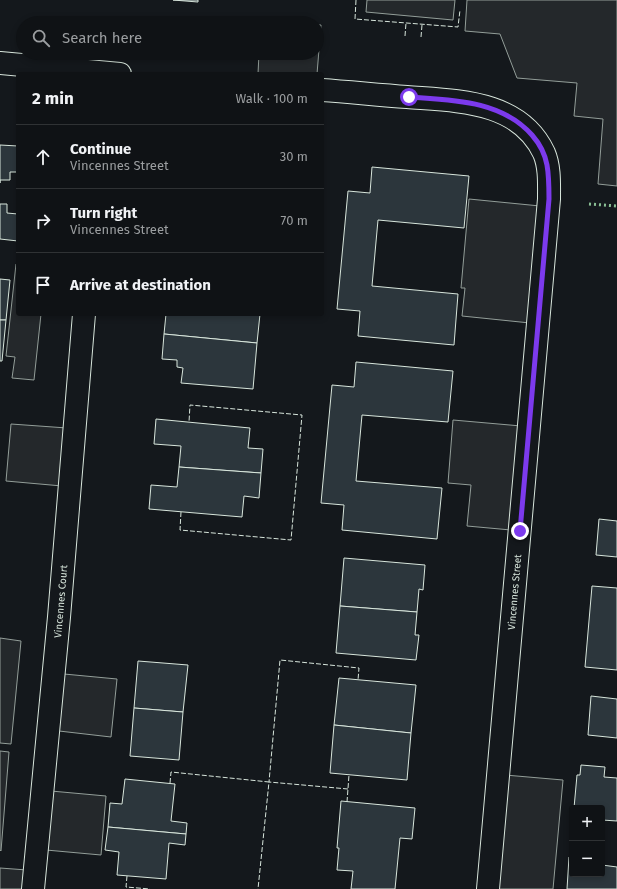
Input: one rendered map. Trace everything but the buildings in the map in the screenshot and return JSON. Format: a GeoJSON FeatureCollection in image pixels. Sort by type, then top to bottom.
{"type":"FeatureCollection","features":[{"type":"Feature","properties":{"kind":"street"},"geometry":{"type":"LineString","coordinates":[[0,63],[90,72]]}},
{"type":"Feature","properties":{"kind":"street","name":"Vincennes Street"},"geometry":{"type":"LineString","coordinates":[[324,90],[450,100],[472,103],[502,112],[527,130],[538,142],[547,164],[549,199],[488,889]]}},
{"type":"Feature","properties":{"kind":"street","name":"Vincennes Court"},"geometry":{"type":"LineString","coordinates":[[33,889],[61,595],[84,316]]}},
{"type":"Feature","properties":{"kind":"shaded area"},"geometry":{"type":"Polygon","coordinates":[[[367,0],[455,0],[453,20],[366,12],[367,0]]]}},
{"type":"Feature","properties":{"kind":"shaded area"},"geometry":{"type":"Polygon","coordinates":[[[467,0],[617,0],[617,186],[598,184],[603,119],[574,116],[577,83],[517,78],[500,34],[465,31],[467,0]]]}},
{"type":"Feature","properties":{"kind":"shaded area"},"geometry":{"type":"Polygon","coordinates":[[[259,60],[318,60],[317,72],[258,72],[259,60]]]}},
{"type":"Feature","properties":{"kind":"shaded area"},"geometry":{"type":"Polygon","coordinates":[[[469,199],[540,206],[530,323],[462,316],[465,288],[461,288],[469,199]]]}},
{"type":"Feature","properties":{"kind":"shaded area"},"geometry":{"type":"Polygon","coordinates":[[[16,264],[16,316],[41,316],[34,380],[12,378],[15,357],[6,356],[16,264]]]}},
{"type":"Feature","properties":{"kind":"shaded area"},"geometry":{"type":"Polygon","coordinates":[[[453,420],[521,426],[511,530],[467,526],[471,485],[448,483],[453,420]]]}},
{"type":"Feature","properties":{"kind":"shaded area"},"geometry":{"type":"Polygon","coordinates":[[[11,424],[67,428],[62,486],[6,481],[11,424]]]}},
{"type":"Feature","properties":{"kind":"shaded area"},"geometry":{"type":"Polygon","coordinates":[[[0,638],[21,641],[11,744],[0,743],[0,638]]]}},
{"type":"Feature","properties":{"kind":"shaded area"},"geometry":{"type":"Polygon","coordinates":[[[64,674],[117,679],[111,737],[59,731],[64,674]]]}},
{"type":"Feature","properties":{"kind":"shaded area"},"geometry":{"type":"Polygon","coordinates":[[[0,751],[9,752],[1,851],[0,850],[0,751]]]}},
{"type":"Feature","properties":{"kind":"shaded area"},"geometry":{"type":"Polygon","coordinates":[[[505,775],[563,780],[553,889],[496,889],[505,775]]]}},
{"type":"Feature","properties":{"kind":"shaded area"},"geometry":{"type":"Polygon","coordinates":[[[51,791],[106,796],[101,855],[46,850],[51,791]]]}},
{"type":"Feature","properties":{"kind":"shaded area"},"geometry":{"type":"Polygon","coordinates":[[[0,868],[27,870],[26,889],[0,889],[0,868]]]}},
{"type":"Feature","properties":{"kind":"hedge"},"geometry":{"type":"LineString","coordinates":[[589,204],[617,206]]}},
{"type":"Feature","properties":{"kind":"fence"},"geometry":{"type":"LineString","coordinates":[[356,0],[355,19],[458,27],[460,10]]}},
{"type":"Feature","properties":{"kind":"fence"},"geometry":{"type":"LineString","coordinates":[[405,36],[406,23]]}},
{"type":"Feature","properties":{"kind":"fence"},"geometry":{"type":"LineString","coordinates":[[421,37],[422,25]]}},
{"type":"Feature","properties":{"kind":"fence"},"geometry":{"type":"LineString","coordinates":[[181,512],[180,530],[291,540],[302,415],[190,405],[189,422]]}},
{"type":"Feature","properties":{"kind":"fence"},"geometry":{"type":"LineString","coordinates":[[348,789],[269,782],[280,660],[359,668],[358,680]]}},
{"type":"Feature","properties":{"kind":"fence"},"geometry":{"type":"LineString","coordinates":[[170,783],[171,772],[269,782],[258,889]]}},
{"type":"Feature","properties":{"kind":"fence"},"geometry":{"type":"LineString","coordinates":[[347,802],[349,775]]}},
{"type":"Feature","properties":{"kind":"fence"},"geometry":{"type":"LineString","coordinates":[[127,876],[126,887],[150,889]]}},
{"type":"Feature","properties":{"kind":"route"},"geometry":{"type":"LineString","coordinates":[[409,97],[472,103],[502,112],[527,130],[538,142],[547,164],[549,199],[520,531]]}}]}
